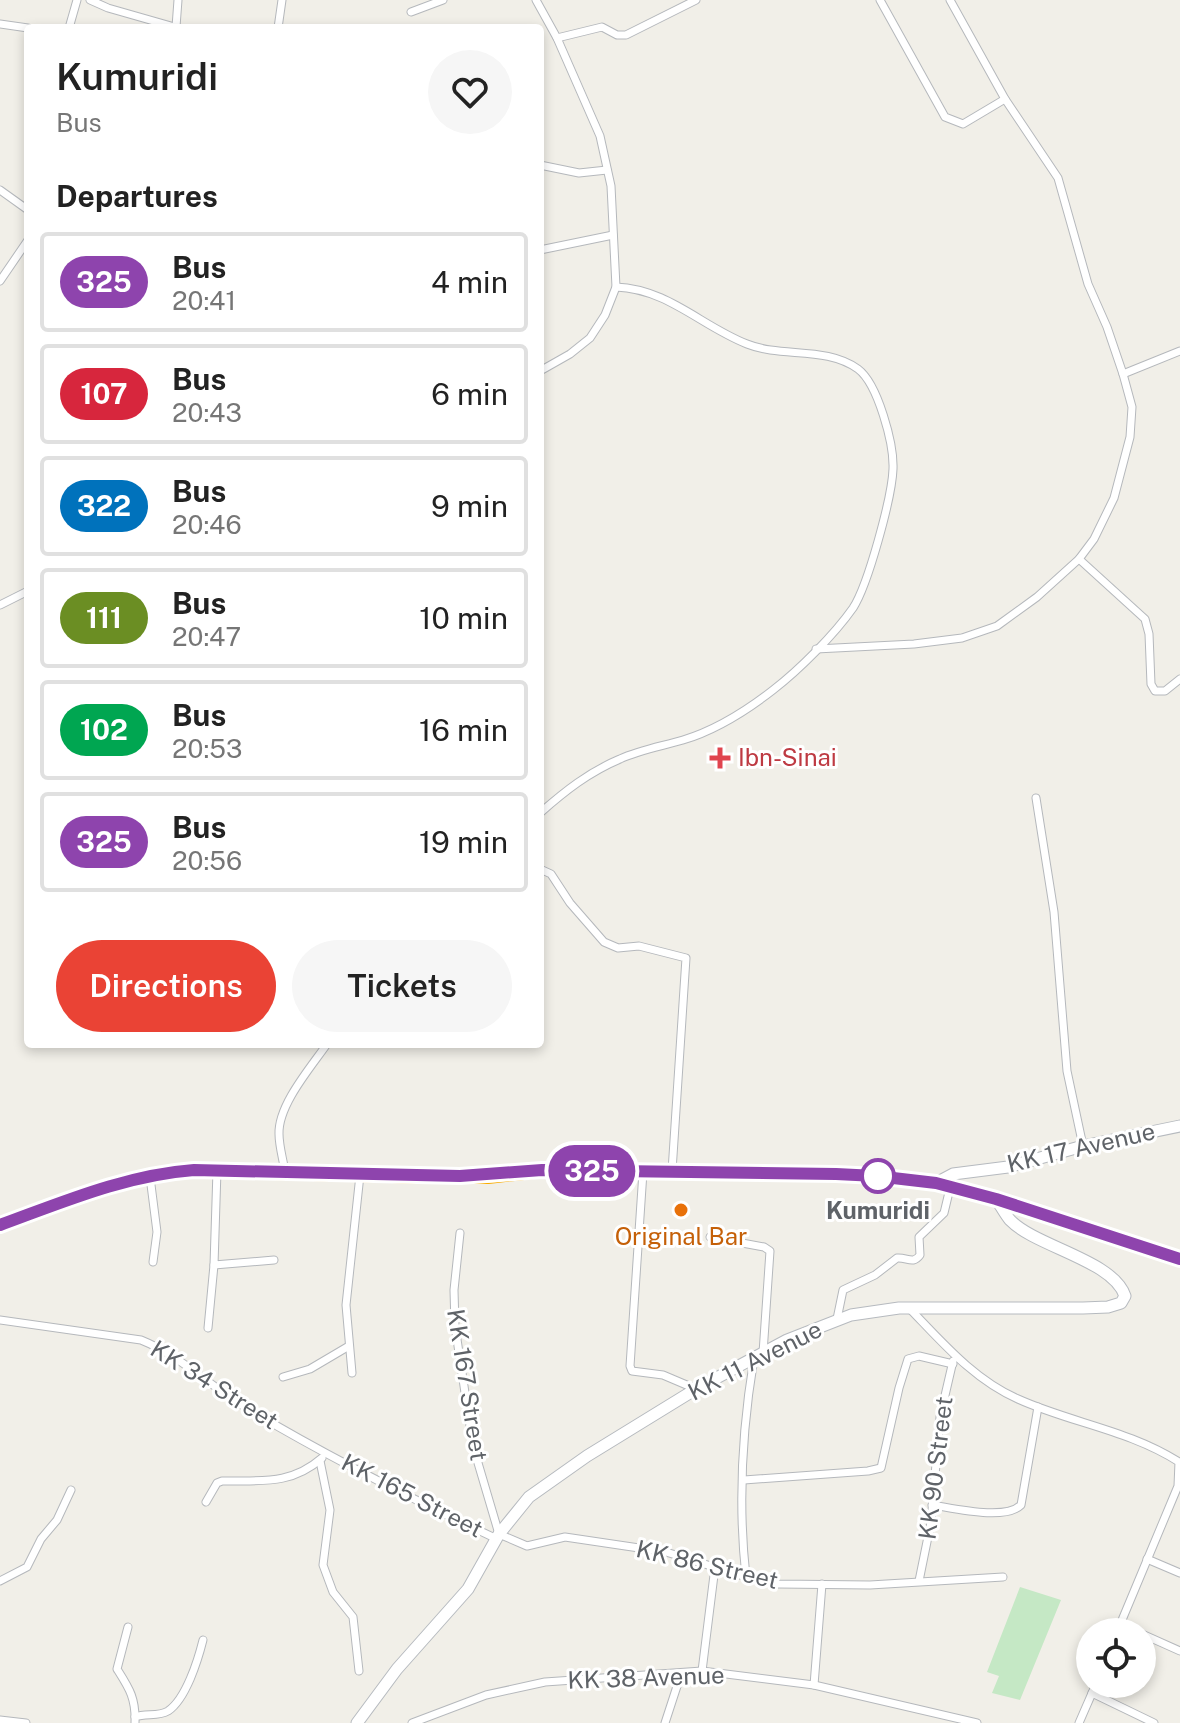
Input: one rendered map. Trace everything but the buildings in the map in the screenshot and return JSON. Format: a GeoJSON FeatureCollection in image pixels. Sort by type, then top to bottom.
{"type":"FeatureCollection","features":[{"type":"Feature","properties":{"kind":"highway"},"geometry":{"type":"LineString","coordinates":[[0,1225],[108,1186],[150,1175],[217,1170],[360,1175],[488,1176],[542,1170],[876,1176],[943,1186],[996,1199],[1180,1259]]}},
{"type":"Feature","properties":{"kind":"main road","name":"KK 17 Avenue"},"geometry":{"type":"LineString","coordinates":[[943,1186],[953,1174],[1008,1167],[1083,1146],[1180,1126]]}},
{"type":"Feature","properties":{"kind":"main road","name":"KK 11 Avenue"},"geometry":{"type":"LineString","coordinates":[[357,1723],[397,1669],[468,1589],[498,1536],[521,1506],[545,1484],[696,1389],[837,1319],[909,1308],[1083,1308],[1121,1303],[1125,1296],[1115,1280],[1026,1232],[1011,1221],[996,1199]]}},
{"type":"Feature","properties":{"kind":"street"},"geometry":{"type":"LineString","coordinates":[[70,24],[77,0]]}},
{"type":"Feature","properties":{"kind":"street"},"geometry":{"type":"LineString","coordinates":[[90,0],[163,24]]}},
{"type":"Feature","properties":{"kind":"street"},"geometry":{"type":"LineString","coordinates":[[177,24],[178,0]]}},
{"type":"Feature","properties":{"kind":"street"},"geometry":{"type":"LineString","coordinates":[[279,24],[282,0]]}},
{"type":"Feature","properties":{"kind":"street"},"geometry":{"type":"LineString","coordinates":[[411,12],[443,0]]}},
{"type":"Feature","properties":{"kind":"street"},"geometry":{"type":"LineString","coordinates":[[536,0],[557,38],[600,136],[611,186],[616,287],[605,315],[590,338],[544,369]]}},
{"type":"Feature","properties":{"kind":"street"},"geometry":{"type":"LineString","coordinates":[[557,38],[602,27],[617,35],[626,35],[696,0]]}},
{"type":"Feature","properties":{"kind":"street"},"geometry":{"type":"LineString","coordinates":[[880,0],[945,117],[963,124],[1005,99]]}},
{"type":"Feature","properties":{"kind":"street"},"geometry":{"type":"LineString","coordinates":[[816,649],[962,638],[997,626],[1037,597],[1079,559],[1094,539],[1114,498],[1130,437],[1132,407],[1123,374],[1088,284],[1058,178],[1005,99],[950,0]]}},
{"type":"Feature","properties":{"kind":"street"},"geometry":{"type":"LineString","coordinates":[[0,24],[24,27]]}},
{"type":"Feature","properties":{"kind":"street"},"geometry":{"type":"LineString","coordinates":[[544,166],[579,173],[607,170]]}},
{"type":"Feature","properties":{"kind":"street"},"geometry":{"type":"LineString","coordinates":[[0,190],[24,207]]}},
{"type":"Feature","properties":{"kind":"street"},"geometry":{"type":"LineString","coordinates":[[544,249],[613,235]]}},
{"type":"Feature","properties":{"kind":"street"},"geometry":{"type":"LineString","coordinates":[[0,281],[24,246]]}},
{"type":"Feature","properties":{"kind":"street"},"geometry":{"type":"LineString","coordinates":[[544,810],[582,779],[622,758],[687,739],[724,723],[774,690],[853,607],[879,537],[893,470],[891,443],[869,381],[861,371],[843,359],[746,344],[651,291],[616,287]]}},
{"type":"Feature","properties":{"kind":"street"},"geometry":{"type":"LineString","coordinates":[[1123,374],[1180,351]]}},
{"type":"Feature","properties":{"kind":"street"},"geometry":{"type":"LineString","coordinates":[[1079,559],[1145,619],[1149,634],[1151,684],[1155,691],[1165,691],[1180,679]]}},
{"type":"Feature","properties":{"kind":"street"},"geometry":{"type":"LineString","coordinates":[[0,605],[24,593]]}},
{"type":"Feature","properties":{"kind":"street"},"geometry":{"type":"LineString","coordinates":[[1036,798],[1054,912],[1067,1071],[1083,1146]]}},
{"type":"Feature","properties":{"kind":"street"},"geometry":{"type":"LineString","coordinates":[[544,871],[551,874],[570,903],[604,942],[618,948],[639,946],[686,958],[672,1171]]}},
{"type":"Feature","properties":{"kind":"street"},"geometry":{"type":"LineString","coordinates":[[285,1172],[279,1131],[281,1118],[324,1048]]}},
{"type":"Feature","properties":{"kind":"street"},"geometry":{"type":"LineString","coordinates":[[208,1328],[214,1265],[217,1170]]}},
{"type":"Feature","properties":{"kind":"street"},"geometry":{"type":"LineString","coordinates":[[643,1172],[630,1366],[632,1371],[663,1375],[696,1389]]}},
{"type":"Feature","properties":{"kind":"street"},"geometry":{"type":"LineString","coordinates":[[150,1175],[157,1223],[153,1262]]}},
{"type":"Feature","properties":{"kind":"street"},"geometry":{"type":"LineString","coordinates":[[352,1373],[346,1305],[360,1175]]}},
{"type":"Feature","properties":{"kind":"street"},"geometry":{"type":"LineString","coordinates":[[837,1319],[843,1290],[875,1275],[897,1258],[917,1259],[920,1255],[919,1237],[944,1213],[943,1186]]}},
{"type":"Feature","properties":{"kind":"street","name":"KK 167 Street"},"geometry":{"type":"LineString","coordinates":[[460,1233],[454,1290],[455,1326],[473,1446],[498,1536]]}},
{"type":"Feature","properties":{"kind":"street"},"geometry":{"type":"LineString","coordinates":[[710,1237],[764,1247],[770,1251],[759,1356],[744,1424],[742,1530],[746,1577]]}},
{"type":"Feature","properties":{"kind":"street"},"geometry":{"type":"LineString","coordinates":[[214,1265],[274,1260]]}},
{"type":"Feature","properties":{"kind":"street"},"geometry":{"type":"LineString","coordinates":[[909,1308],[953,1359],[1010,1396],[1080,1419],[1163,1452],[1179,1462],[1179,1487],[1123,1618]]}},
{"type":"Feature","properties":{"kind":"street","name":"KK 34 Street"},"geometry":{"type":"LineString","coordinates":[[0,1320],[141,1340],[162,1349],[226,1395],[326,1454]]}},
{"type":"Feature","properties":{"kind":"street"},"geometry":{"type":"LineString","coordinates":[[283,1377],[310,1369],[349,1346]]}},
{"type":"Feature","properties":{"kind":"street"},"geometry":{"type":"LineString","coordinates":[[744,1480],[881,1468],[908,1359],[919,1356],[953,1359]]}},
{"type":"Feature","properties":{"kind":"street","name":"KK 90 Street"},"geometry":{"type":"LineString","coordinates":[[919,1581],[932,1505],[940,1417],[953,1359]]}},
{"type":"Feature","properties":{"kind":"street"},"geometry":{"type":"LineString","coordinates":[[932,1505],[996,1513],[1016,1510],[1021,1505],[1038,1407]]}},
{"type":"Feature","properties":{"kind":"street"},"geometry":{"type":"LineString","coordinates":[[206,1502],[217,1483],[222,1481],[272,1481],[320,1461],[326,1454]]}},
{"type":"Feature","properties":{"kind":"street","name":"KK 165 Street"},"geometry":{"type":"LineString","coordinates":[[326,1454],[498,1536]]}},
{"type":"Feature","properties":{"kind":"street"},"geometry":{"type":"LineString","coordinates":[[320,1461],[330,1510],[323,1565],[333,1592],[353,1617],[359,1671]]}},
{"type":"Feature","properties":{"kind":"street"},"geometry":{"type":"LineString","coordinates":[[0,1581],[27,1567],[41,1539],[57,1520],[71,1490]]}},
{"type":"Feature","properties":{"kind":"street","name":"KK 86 Street"},"geometry":{"type":"LineString","coordinates":[[498,1536],[532,1546],[555,1538],[575,1537],[666,1552],[778,1584],[870,1585],[1003,1577]]}},
{"type":"Feature","properties":{"kind":"street"},"geometry":{"type":"LineString","coordinates":[[1147,1559],[1180,1573]]}},
{"type":"Feature","properties":{"kind":"street"},"geometry":{"type":"LineString","coordinates":[[702,1671],[715,1567]]}},
{"type":"Feature","properties":{"kind":"street"},"geometry":{"type":"LineString","coordinates":[[814,1685],[822,1584]]}},
{"type":"Feature","properties":{"kind":"street"},"geometry":{"type":"LineString","coordinates":[[128,1627],[117,1669],[128,1683],[135,1720],[169,1710],[194,1670],[203,1640]]}},
{"type":"Feature","properties":{"kind":"street"},"geometry":{"type":"LineString","coordinates":[[1156,1640],[1180,1651]]}},
{"type":"Feature","properties":{"kind":"street","name":"KK 38 Avenue"},"geometry":{"type":"LineString","coordinates":[[412,1723],[486,1695],[545,1682],[702,1671],[814,1685],[977,1723]]}},
{"type":"Feature","properties":{"kind":"street"},"geometry":{"type":"LineString","coordinates":[[665,1723],[681,1674]]}},
{"type":"Feature","properties":{"kind":"street"},"geometry":{"type":"LineString","coordinates":[[1079,1723],[1090,1698]]}},
{"type":"Feature","properties":{"kind":"street"},"geometry":{"type":"LineString","coordinates":[[1102,1698],[1154,1723]]}},
{"type":"Feature","properties":{"kind":"street"},"geometry":{"type":"LineString","coordinates":[[0,1720],[26,1723]]}},
{"type":"Feature","properties":{"kind":"green space"},"geometry":{"type":"Polygon","coordinates":[[[1020,1587],[1061,1600],[1020,1700],[992,1693],[999,1676],[987,1672],[1020,1587]]]}},
{"type":"Feature","properties":{"kind":"bus line","name":"325"},"geometry":{"type":"LineString","coordinates":[[0,1225],[119,1183],[167,1172],[194,1170],[460,1176],[542,1170],[836,1174],[936,1183],[996,1199],[1180,1259]]}},
{"type":"Feature","properties":{"kind":"place","name":"Ibn-Sinai"},"geometry":{"type":"Point","coordinates":[720,758]}},
{"type":"Feature","properties":{"kind":"place","name":"Kumuridi"},"geometry":{"type":"Point","coordinates":[878,1176]}},
{"type":"Feature","properties":{"kind":"place","name":"Original Bar"},"geometry":{"type":"Point","coordinates":[681,1210]}}]}
